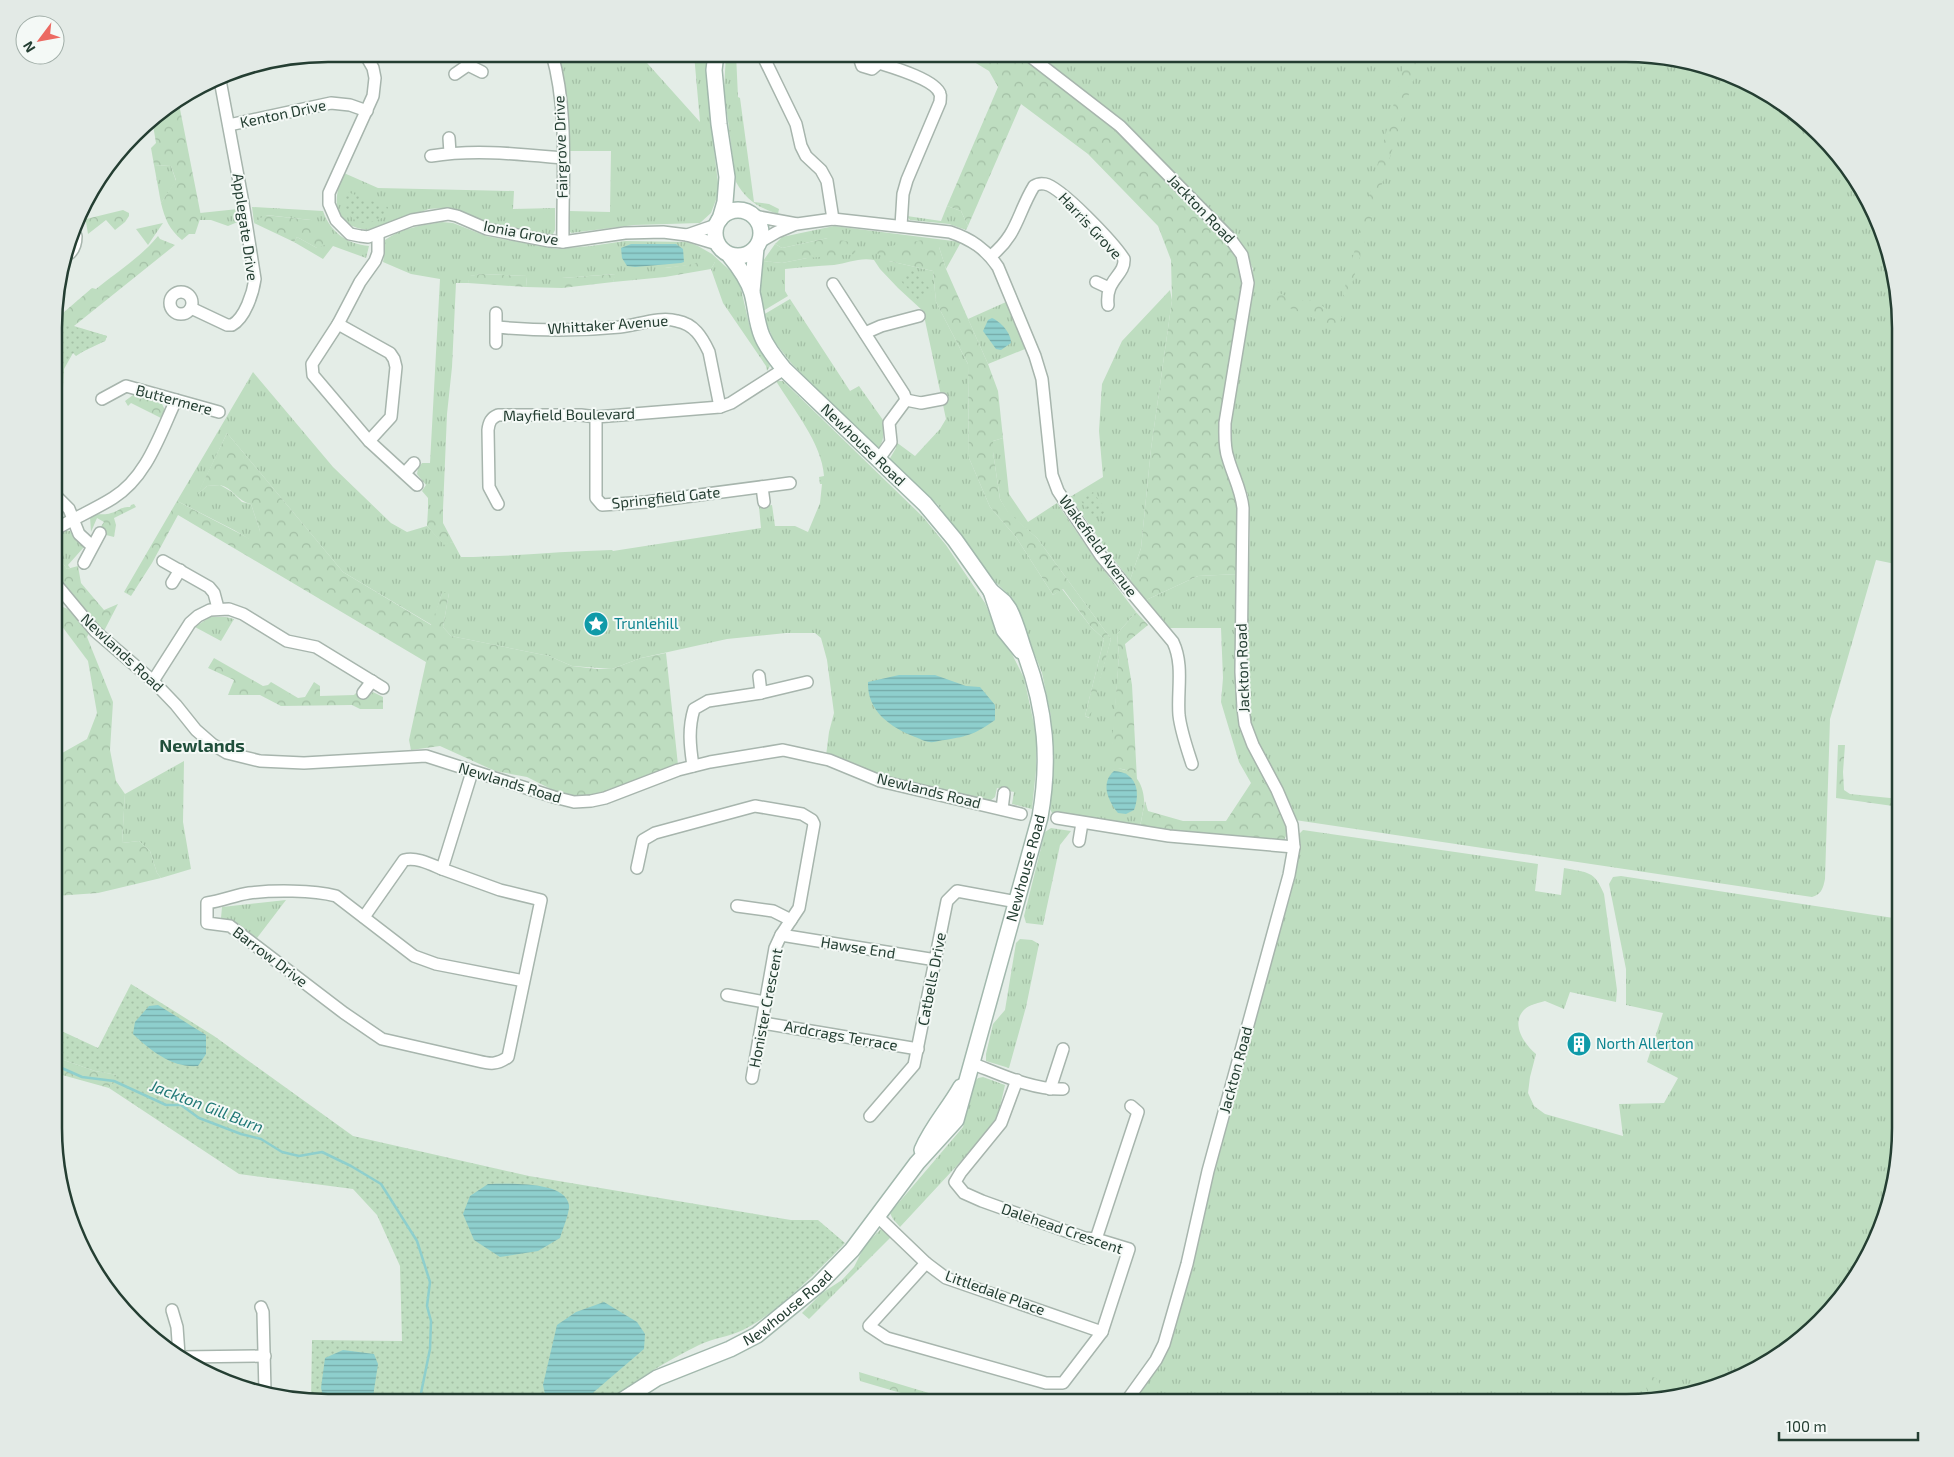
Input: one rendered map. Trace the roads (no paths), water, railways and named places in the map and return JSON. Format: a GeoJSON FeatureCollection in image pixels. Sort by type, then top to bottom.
{"type":"FeatureCollection","features":[{"type":"Feature","properties":{"kind":"street","name":"Ionia Grove"},"geometry":{"type":"LineString","coordinates":[[370,62],[375,78],[373,96],[329,193],[329,204],[336,220],[350,234],[368,237],[412,220],[448,214],[486,229],[549,241],[563,242],[625,233],[663,232],[687,234],[717,244]]}},
{"type":"Feature","properties":{"kind":"street"},"geometry":{"type":"LineString","coordinates":[[454,74],[465,62]]}},
{"type":"Feature","properties":{"kind":"street"},"geometry":{"type":"LineString","coordinates":[[470,62],[482,72]]}},
{"type":"Feature","properties":{"kind":"street","name":"Fairgrove Drive"},"geometry":{"type":"LineString","coordinates":[[553,62],[562,109],[563,242]]}},
{"type":"Feature","properties":{"kind":"street"},"geometry":{"type":"LineString","coordinates":[[715,62],[718,124],[726,177],[725,202],[714,235],[720,249],[730,256],[741,257],[751,253],[757,246],[761,230],[751,214],[734,194],[726,177]]}},
{"type":"Feature","properties":{"kind":"street"},"geometry":{"type":"LineString","coordinates":[[766,62],[796,124],[801,146],[806,156],[821,170],[827,181],[833,219]]}},
{"type":"Feature","properties":{"kind":"street"},"geometry":{"type":"LineString","coordinates":[[861,62],[865,68],[872,70],[877,62]]}},
{"type":"Feature","properties":{"kind":"street"},"geometry":{"type":"LineString","coordinates":[[886,62],[911,73],[938,90],[941,95],[940,102],[907,180],[903,194],[901,226]]}},
{"type":"Feature","properties":{"kind":"street","name":"Jackton Road"},"geometry":{"type":"LineString","coordinates":[[1036,62],[1120,126],[1229,237],[1242,255],[1248,283],[1225,423],[1225,443],[1228,458],[1242,494],[1243,508],[1241,690],[1245,724],[1253,745],[1277,790],[1292,825],[1294,847],[1289,875],[1206,1179],[1187,1264],[1164,1344],[1156,1360],[1131,1394]]}},
{"type":"Feature","properties":{"kind":"street","name":"Applegate Drive"},"geometry":{"type":"LineString","coordinates":[[191,308],[232,325],[240,316],[253,291],[255,279],[221,86]]}},
{"type":"Feature","properties":{"kind":"street","name":"Kenton Drive"},"geometry":{"type":"LineString","coordinates":[[228,125],[330,103],[350,105],[366,111]]}},
{"type":"Feature","properties":{"kind":"street"},"geometry":{"type":"LineString","coordinates":[[449,138],[450,153]]}},
{"type":"Feature","properties":{"kind":"street"},"geometry":{"type":"LineString","coordinates":[[431,156],[487,151],[562,158]]}},
{"type":"Feature","properties":{"kind":"street","name":"Harris Grove"},"geometry":{"type":"LineString","coordinates":[[991,256],[1004,246],[1011,235],[1034,186],[1043,183],[1066,196],[1121,254],[1124,262],[1122,269],[1109,288],[1107,295],[1108,305]]}},
{"type":"Feature","properties":{"kind":"street"},"geometry":{"type":"LineString","coordinates":[[718,222],[725,214],[735,210],[751,214]]}},
{"type":"Feature","properties":{"kind":"street","name":"Wakefield Avenue"},"geometry":{"type":"LineString","coordinates":[[751,214],[797,224]]}},
{"type":"Feature","properties":{"kind":"street","name":"Wakefield Avenue"},"geometry":{"type":"LineString","coordinates":[[757,246],[777,232],[797,224],[833,219],[950,232],[968,238],[991,256],[998,267],[1035,356],[1042,379],[1052,475],[1058,491],[1101,556],[1173,642],[1178,653],[1180,719],[1192,764]]}},
{"type":"Feature","properties":{"kind":"street","name":"Ionia Grove"},"geometry":{"type":"LineString","coordinates":[[687,234],[718,222]]}},
{"type":"Feature","properties":{"kind":"street"},"geometry":{"type":"LineString","coordinates":[[378,234],[378,253],[338,324],[312,364],[311,370],[313,376],[369,441],[417,485]]}},
{"type":"Feature","properties":{"kind":"street","name":"Newhouse Road"},"geometry":{"type":"LineString","coordinates":[[752,293],[757,246]]}},
{"type":"Feature","properties":{"kind":"street","name":"Newhouse Road"},"geometry":{"type":"LineString","coordinates":[[632,1394],[657,1378],[730,1349],[757,1335],[818,1285],[836,1268],[917,1163],[956,1120],[959,1115],[969,1069],[1040,817],[1047,767],[1044,720],[1037,689],[1010,609],[991,591],[955,540],[925,504],[784,369],[772,354],[762,336],[756,317],[752,293],[743,272],[730,256]]}},
{"type":"Feature","properties":{"kind":"street"},"geometry":{"type":"LineString","coordinates":[[1096,282],[1109,288]]}},
{"type":"Feature","properties":{"kind":"street"},"geometry":{"type":"LineString","coordinates":[[833,284],[906,400],[921,403],[942,399]]}},
{"type":"Feature","properties":{"kind":"street"},"geometry":{"type":"LineString","coordinates":[[843,300],[853,293]]}},
{"type":"Feature","properties":{"kind":"street"},"geometry":{"type":"LineString","coordinates":[[496,313],[496,343]]}},
{"type":"Feature","properties":{"kind":"street"},"geometry":{"type":"LineString","coordinates":[[865,333],[881,326],[919,316]]}},
{"type":"Feature","properties":{"kind":"street","name":"Whittaker Avenue"},"geometry":{"type":"LineString","coordinates":[[497,327],[529,330],[563,330],[621,327],[668,320],[678,321],[694,329],[709,352],[720,407]]}},
{"type":"Feature","properties":{"kind":"street"},"geometry":{"type":"LineString","coordinates":[[338,324],[390,353],[394,359],[396,367],[391,417],[369,441]]}},
{"type":"Feature","properties":{"kind":"street","name":"Mayfield Boulevard"},"geometry":{"type":"LineString","coordinates":[[498,504],[489,482],[488,430],[489,422],[493,417],[504,413],[596,417],[720,407],[731,403],[784,369]]}},
{"type":"Feature","properties":{"kind":"street","name":"Buttermere"},"geometry":{"type":"LineString","coordinates":[[102,399],[126,386],[219,412]]}},
{"type":"Feature","properties":{"kind":"street"},"geometry":{"type":"LineString","coordinates":[[63,524],[114,498],[136,477],[153,452],[176,400]]}},
{"type":"Feature","properties":{"kind":"street"},"geometry":{"type":"LineString","coordinates":[[878,460],[891,442],[889,423],[906,400]]}},
{"type":"Feature","properties":{"kind":"street","name":"Springfield Gate"},"geometry":{"type":"LineString","coordinates":[[596,417],[595,493],[600,504],[646,502],[790,483]]}},
{"type":"Feature","properties":{"kind":"street"},"geometry":{"type":"LineString","coordinates":[[405,473],[414,463]]}},
{"type":"Feature","properties":{"kind":"street"},"geometry":{"type":"LineString","coordinates":[[762,487],[764,502]]}},
{"type":"Feature","properties":{"kind":"street"},"geometry":{"type":"LineString","coordinates":[[63,503],[69,509],[79,534],[92,546]]}},
{"type":"Feature","properties":{"kind":"street"},"geometry":{"type":"LineString","coordinates":[[84,563],[100,533]]}},
{"type":"Feature","properties":{"kind":"street"},"geometry":{"type":"LineString","coordinates":[[163,561],[209,587],[214,592],[218,608]]}},
{"type":"Feature","properties":{"kind":"street"},"geometry":{"type":"LineString","coordinates":[[172,583],[180,570]]}},
{"type":"Feature","properties":{"kind":"street","name":"Newlands Road"},"geometry":{"type":"LineString","coordinates":[[63,602],[153,681],[196,730],[212,744],[227,753],[240,757],[260,761],[304,764],[426,756],[554,798],[574,802],[605,798],[693,766],[783,750],[829,760],[880,781],[1021,814]]}},
{"type":"Feature","properties":{"kind":"street"},"geometry":{"type":"LineString","coordinates":[[153,681],[190,623],[198,616],[218,608],[229,609],[243,614],[292,643],[310,644],[383,688]]}},
{"type":"Feature","properties":{"kind":"street"},"geometry":{"type":"LineString","coordinates":[[759,676],[761,693]]}},
{"type":"Feature","properties":{"kind":"street"},"geometry":{"type":"LineString","coordinates":[[363,693],[372,681]]}},
{"type":"Feature","properties":{"kind":"street"},"geometry":{"type":"LineString","coordinates":[[693,766],[689,743],[690,722],[694,709],[708,701],[761,693],[807,682]]}},
{"type":"Feature","properties":{"kind":"street"},"geometry":{"type":"LineString","coordinates":[[364,917],[404,860],[419,860],[442,869],[472,772]]}},
{"type":"Feature","properties":{"kind":"street"},"geometry":{"type":"LineString","coordinates":[[1002,809],[1004,793]]}},
{"type":"Feature","properties":{"kind":"street","name":"Honister Crescent"},"geometry":{"type":"LineString","coordinates":[[637,868],[643,840],[655,833],[755,806],[802,814],[812,820],[814,824],[799,908],[781,935],[776,948],[752,1078]]}},
{"type":"Feature","properties":{"kind":"street"},"geometry":{"type":"LineString","coordinates":[[1057,818],[1169,836],[1294,847]]}},
{"type":"Feature","properties":{"kind":"street"},"geometry":{"type":"LineString","coordinates":[[1078,842],[1082,823]]}},
{"type":"Feature","properties":{"kind":"street","name":"Barrow Drive"},"geometry":{"type":"LineString","coordinates":[[442,869],[500,890],[541,900],[524,981],[508,1057],[499,1063],[493,1064],[382,1039],[344,1013],[230,926],[207,923],[207,903],[224,901],[251,893],[322,892],[336,896],[414,956],[436,964],[524,981]]}},
{"type":"Feature","properties":{"kind":"street","name":"Catbells Drive"},"geometry":{"type":"LineString","coordinates":[[870,1116],[914,1064],[947,901],[957,891],[1017,902]]}},
{"type":"Feature","properties":{"kind":"street"},"geometry":{"type":"LineString","coordinates":[[737,906],[773,911],[791,920]]}},
{"type":"Feature","properties":{"kind":"street","name":"Hawse End"},"geometry":{"type":"LineString","coordinates":[[781,935],[936,960]]}},
{"type":"Feature","properties":{"kind":"street"},"geometry":{"type":"LineString","coordinates":[[727,996],[765,1002]]}},
{"type":"Feature","properties":{"kind":"street","name":"Ardcrags Terrace"},"geometry":{"type":"LineString","coordinates":[[763,1023],[918,1049]]}},
{"type":"Feature","properties":{"kind":"street"},"geometry":{"type":"LineString","coordinates":[[1050,1089],[1063,1049]]}},
{"type":"Feature","properties":{"kind":"street"},"geometry":{"type":"LineString","coordinates":[[969,1069],[1050,1089],[1064,1089]]}},
{"type":"Feature","properties":{"kind":"street","name":"Dalehead Crescent"},"geometry":{"type":"LineString","coordinates":[[926,1263],[869,1326],[887,1338],[1046,1383],[1063,1383],[1102,1332],[1129,1249],[1096,1239],[1085,1238],[982,1201],[964,1193],[955,1182],[1001,1123],[1017,1080]]}},
{"type":"Feature","properties":{"kind":"street"},"geometry":{"type":"LineString","coordinates":[[1096,1239],[1138,1112],[1131,1106]]}},
{"type":"Feature","properties":{"kind":"street","name":"Littledale Place"},"geometry":{"type":"LineString","coordinates":[[877,1216],[926,1263],[946,1278],[1102,1332]]}},
{"type":"Feature","properties":{"kind":"street"},"geometry":{"type":"LineString","coordinates":[[261,1307],[263,1312],[265,1356],[264,1386]]}},
{"type":"Feature","properties":{"kind":"street"},"geometry":{"type":"LineString","coordinates":[[172,1310],[180,1349]]}},
{"type":"Feature","properties":{"kind":"street"},"geometry":{"type":"LineString","coordinates":[[191,1356],[265,1356]]}},
{"type":"Feature","properties":{"kind":"water"},"geometry":{"type":"Polygon","coordinates":[[[631,244],[676,244],[683,249],[684,262],[635,267],[627,266],[622,258],[621,248],[631,244]]]}},
{"type":"Feature","properties":{"kind":"water"},"geometry":{"type":"Polygon","coordinates":[[[992,318],[1005,328],[1011,339],[1011,343],[1001,350],[996,349],[983,331],[988,320],[992,318]]]}},
{"type":"Feature","properties":{"kind":"water"},"geometry":{"type":"Polygon","coordinates":[[[899,675],[935,675],[966,686],[980,687],[995,705],[995,720],[972,734],[933,742],[906,733],[882,717],[871,701],[869,692],[868,682],[899,675]]]}},
{"type":"Feature","properties":{"kind":"water"},"geometry":{"type":"Polygon","coordinates":[[[1114,771],[1121,772],[1132,779],[1137,790],[1134,810],[1126,814],[1118,813],[1111,803],[1107,792],[1107,781],[1114,771]]]}},
{"type":"Feature","properties":{"kind":"water"},"geometry":{"type":"Polygon","coordinates":[[[158,1005],[206,1035],[206,1054],[198,1066],[179,1064],[162,1057],[133,1034],[135,1022],[149,1006],[158,1005]]]}},
{"type":"Feature","properties":{"kind":"water"},"geometry":{"type":"Polygon","coordinates":[[[488,1184],[520,1184],[546,1187],[557,1191],[565,1197],[569,1208],[560,1238],[538,1251],[500,1257],[474,1240],[463,1214],[470,1196],[488,1184]]]}},
{"type":"Feature","properties":{"kind":"water"},"geometry":{"type":"Polygon","coordinates":[[[604,1302],[637,1322],[645,1334],[644,1349],[592,1394],[545,1394],[543,1385],[557,1325],[576,1312],[604,1302]]]}},
{"type":"Feature","properties":{"kind":"water"},"geometry":{"type":"Polygon","coordinates":[[[343,1350],[374,1354],[378,1364],[373,1394],[323,1394],[321,1388],[325,1358],[343,1350]]]}},
{"type":"Feature","properties":{"kind":"waterway","name":"Jackton Gill Burn"},"geometry":{"type":"LineString","coordinates":[[63,1069],[82,1077],[114,1081],[166,1105],[181,1105],[199,1118],[241,1134],[261,1139],[282,1152],[299,1156],[322,1152],[351,1166],[381,1184],[417,1241],[430,1282],[427,1306],[431,1321],[430,1349],[421,1394]]}},
{"type":"Feature","properties":{"kind":"place","name":"Trunlehill"},"geometry":{"type":"Point","coordinates":[596,624]}},
{"type":"Feature","properties":{"kind":"place","name":"North Allerton"},"geometry":{"type":"Point","coordinates":[1579,1044]}},
{"type":"Feature","properties":{"kind":"district","name":"Newlands"},"geometry":{"type":"Point","coordinates":[202,746]}}]}
